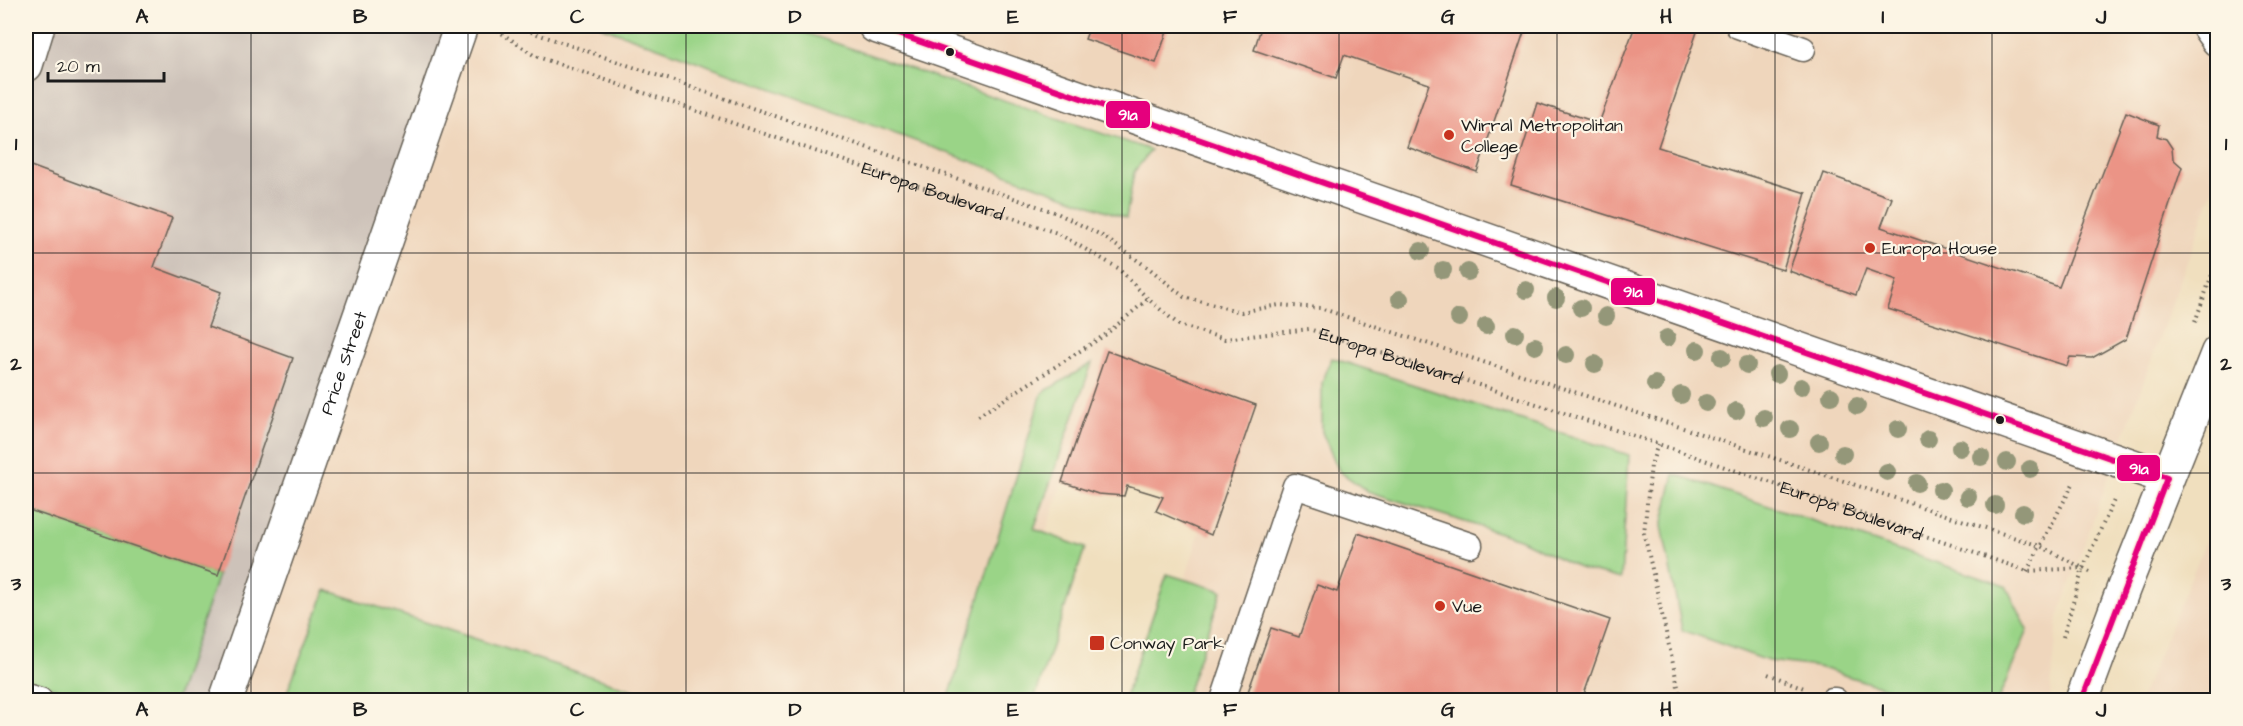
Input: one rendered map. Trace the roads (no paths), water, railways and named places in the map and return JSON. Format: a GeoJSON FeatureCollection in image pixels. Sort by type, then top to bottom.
{"type":"FeatureCollection","features":[{"type":"Feature","properties":{"kind":"street"},"geometry":{"type":"LineString","coordinates":[[26,65],[38,26]]}},
{"type":"Feature","properties":{"kind":"street","name":"Price Street"},"geometry":{"type":"LineString","coordinates":[[226,700],[461,26]]}},
{"type":"Feature","properties":{"kind":"street"},"geometry":{"type":"LineString","coordinates":[[875,26],[2167,478]]}},
{"type":"Feature","properties":{"kind":"street"},"geometry":{"type":"LineString","coordinates":[[2208,26],[2217,40]]}},
{"type":"Feature","properties":{"kind":"street"},"geometry":{"type":"LineString","coordinates":[[2082,700],[2217,352]]}},
{"type":"Feature","properties":{"kind":"lane"},"geometry":{"type":"LineString","coordinates":[[1738,26],[1803,49]]}},
{"type":"Feature","properties":{"kind":"lane"},"geometry":{"type":"LineString","coordinates":[[1223,700],[1295,486],[1470,545]]}},
{"type":"Feature","properties":{"kind":"lane"},"geometry":{"type":"LineString","coordinates":[[26,696],[40,700]]}},
{"type":"Feature","properties":{"kind":"place","name":"Wirral Metropolitan College"},"geometry":{"type":"Point","coordinates":[1449,135]}},
{"type":"Feature","properties":{"kind":"place","name":"Europa House"},"geometry":{"type":"Point","coordinates":[1870,248]}},
{"type":"Feature","properties":{"kind":"place","name":"Vue"},"geometry":{"type":"Point","coordinates":[1440,606]}},
{"type":"Feature","properties":{"kind":"place","name":"Conway Park"},"geometry":{"type":"Point","coordinates":[1097,643]}}]}
